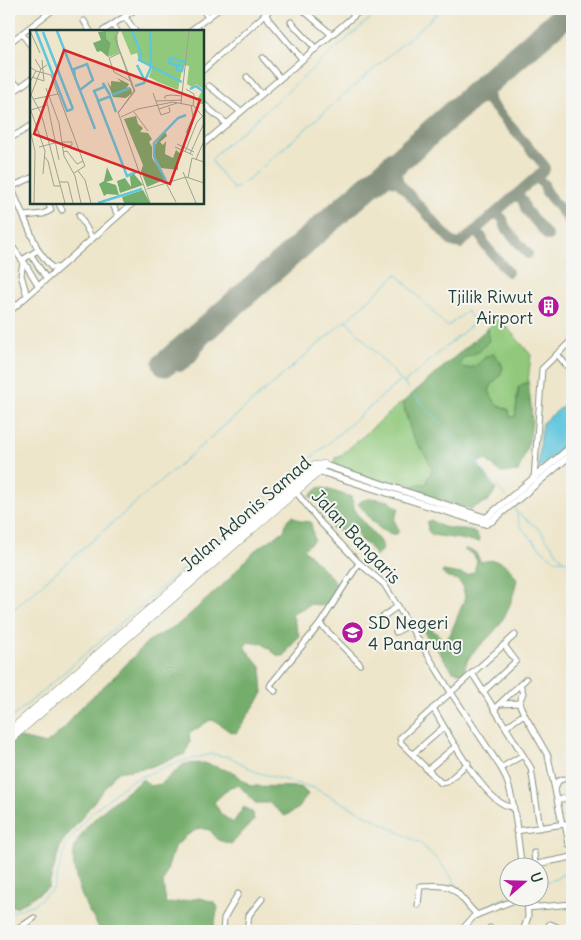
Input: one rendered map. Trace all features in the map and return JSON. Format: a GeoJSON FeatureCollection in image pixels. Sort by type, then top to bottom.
{"type":"FeatureCollection","features":[{"type":"Feature","properties":{"kind":"highway","name":"Jalan Adonis Samad"},"geometry":{"type":"LineString","coordinates":[[9,740],[235,540],[314,466],[322,468]]}},
{"type":"Feature","properties":{"kind":"highway","name":"Jalan Adonis Samad"},"geometry":{"type":"LineString","coordinates":[[9,732],[235,540],[296,492],[322,468]]}},
{"type":"Feature","properties":{"kind":"main road"},"geometry":{"type":"LineString","coordinates":[[322,468],[483,518],[489,517],[509,503],[572,446]]}},
{"type":"Feature","properties":{"kind":"main road"},"geometry":{"type":"LineString","coordinates":[[536,480],[572,454]]}},
{"type":"Feature","properties":{"kind":"street"},"geometry":{"type":"LineString","coordinates":[[9,43],[54,9]]}},
{"type":"Feature","properties":{"kind":"street"},"geometry":{"type":"LineString","coordinates":[[105,30],[136,9]]}},
{"type":"Feature","properties":{"kind":"street"},"geometry":{"type":"LineString","coordinates":[[202,9],[208,17]]}},
{"type":"Feature","properties":{"kind":"street"},"geometry":{"type":"LineString","coordinates":[[191,30],[219,9]]}},
{"type":"Feature","properties":{"kind":"street"},"geometry":{"type":"LineString","coordinates":[[204,69],[264,11],[271,9]]}},
{"type":"Feature","properties":{"kind":"street"},"geometry":{"type":"LineString","coordinates":[[302,9],[331,34]]}},
{"type":"Feature","properties":{"kind":"street"},"geometry":{"type":"LineString","coordinates":[[204,143],[362,9]]}},
{"type":"Feature","properties":{"kind":"street"},"geometry":{"type":"LineString","coordinates":[[264,11],[302,59]]}},
{"type":"Feature","properties":{"kind":"street"},"geometry":{"type":"LineString","coordinates":[[124,17],[134,30]]}},
{"type":"Feature","properties":{"kind":"street"},"geometry":{"type":"LineString","coordinates":[[84,20],[89,30]]}},
{"type":"Feature","properties":{"kind":"street"},"geometry":{"type":"LineString","coordinates":[[291,22],[316,48]]}},
{"type":"Feature","properties":{"kind":"street"},"geometry":{"type":"LineString","coordinates":[[113,25],[116,30]]}},
{"type":"Feature","properties":{"kind":"street"},"geometry":{"type":"LineString","coordinates":[[22,34],[30,45]]}},
{"type":"Feature","properties":{"kind":"street"},"geometry":{"type":"LineString","coordinates":[[263,58],[280,78]]}},
{"type":"Feature","properties":{"kind":"street"},"geometry":{"type":"LineString","coordinates":[[247,77],[261,94]]}},
{"type":"Feature","properties":{"kind":"street"},"geometry":{"type":"LineString","coordinates":[[9,94],[30,80]]}},
{"type":"Feature","properties":{"kind":"street"},"geometry":{"type":"LineString","coordinates":[[12,81],[20,87]]}},
{"type":"Feature","properties":{"kind":"street"},"geometry":{"type":"LineString","coordinates":[[209,86],[241,112]]}},
{"type":"Feature","properties":{"kind":"street"},"geometry":{"type":"LineString","coordinates":[[204,105],[226,124]]}},
{"type":"Feature","properties":{"kind":"street"},"geometry":{"type":"LineString","coordinates":[[9,139],[30,127]]}},
{"type":"Feature","properties":{"kind":"street"},"geometry":{"type":"LineString","coordinates":[[30,178],[10,188],[38,250],[51,267],[59,268]]}},
{"type":"Feature","properties":{"kind":"street"},"geometry":{"type":"LineString","coordinates":[[24,216],[43,214],[51,210],[49,204]]}},
{"type":"Feature","properties":{"kind":"street"},"geometry":{"type":"LineString","coordinates":[[59,204],[62,210]]}},
{"type":"Feature","properties":{"kind":"street"},"geometry":{"type":"LineString","coordinates":[[113,204],[118,216]]}},
{"type":"Feature","properties":{"kind":"street"},"geometry":{"type":"LineString","coordinates":[[9,304],[11,310],[132,204]]}},
{"type":"Feature","properties":{"kind":"street"},"geometry":{"type":"LineString","coordinates":[[79,215],[92,238]]}},
{"type":"Feature","properties":{"kind":"street"},"geometry":{"type":"LineString","coordinates":[[9,242],[23,260],[38,285]]}},
{"type":"Feature","properties":{"kind":"street"},"geometry":{"type":"LineString","coordinates":[[23,260],[38,250]]}},
{"type":"Feature","properties":{"kind":"street"},"geometry":{"type":"LineString","coordinates":[[31,255],[46,278]]}},
{"type":"Feature","properties":{"kind":"street"},"geometry":{"type":"LineString","coordinates":[[23,260],[21,275],[27,296]]}},
{"type":"Feature","properties":{"kind":"street"},"geometry":{"type":"LineString","coordinates":[[536,480],[542,369],[572,340]]}},
{"type":"Feature","properties":{"kind":"street"},"geometry":{"type":"LineString","coordinates":[[557,354],[572,372]]}},
{"type":"Feature","properties":{"kind":"street","name":"Jalan Bangaris"},"geometry":{"type":"LineString","coordinates":[[296,492],[320,522],[359,564],[382,582],[501,768],[506,777],[520,858]]}},
{"type":"Feature","properties":{"kind":"street"},"geometry":{"type":"LineString","coordinates":[[275,691],[270,686],[271,684],[320,624],[359,564]]}},
{"type":"Feature","properties":{"kind":"street"},"geometry":{"type":"LineString","coordinates":[[373,624],[398,606]]}},
{"type":"Feature","properties":{"kind":"street"},"geometry":{"type":"LineString","coordinates":[[320,624],[360,664]]}},
{"type":"Feature","properties":{"kind":"street"},"geometry":{"type":"LineString","coordinates":[[396,632],[409,625]]}},
{"type":"Feature","properties":{"kind":"street"},"geometry":{"type":"LineString","coordinates":[[468,764],[444,784],[440,783],[401,743],[400,738],[450,691],[515,635]]}},
{"type":"Feature","properties":{"kind":"street"},"geometry":{"type":"LineString","coordinates":[[483,692],[516,661],[504,645]]}},
{"type":"Feature","properties":{"kind":"street"},"geometry":{"type":"LineString","coordinates":[[472,674],[532,772],[540,828]]}},
{"type":"Feature","properties":{"kind":"street"},"geometry":{"type":"LineString","coordinates":[[494,709],[526,679]]}},
{"type":"Feature","properties":{"kind":"street"},"geometry":{"type":"LineString","coordinates":[[520,685],[522,694],[519,703],[548,756],[568,844]]}},
{"type":"Feature","properties":{"kind":"street"},"geometry":{"type":"LineString","coordinates":[[500,704],[519,703]]}},
{"type":"Feature","properties":{"kind":"street"},"geometry":{"type":"LineString","coordinates":[[432,708],[492,797],[501,804],[512,807]]}},
{"type":"Feature","properties":{"kind":"street"},"geometry":{"type":"LineString","coordinates":[[506,727],[524,714]]}},
{"type":"Feature","properties":{"kind":"street"},"geometry":{"type":"LineString","coordinates":[[413,754],[444,727]]}},
{"type":"Feature","properties":{"kind":"street"},"geometry":{"type":"LineString","coordinates":[[427,770],[456,746]]}},
{"type":"Feature","properties":{"kind":"street"},"geometry":{"type":"LineString","coordinates":[[501,768],[523,755]]}},
{"type":"Feature","properties":{"kind":"street"},"geometry":{"type":"LineString","coordinates":[[556,788],[558,781],[563,779]]}},
{"type":"Feature","properties":{"kind":"street"},"geometry":{"type":"LineString","coordinates":[[558,800],[572,796]]}},
{"type":"Feature","properties":{"kind":"street"},"geometry":{"type":"LineString","coordinates":[[516,831],[572,823]]}},
{"type":"Feature","properties":{"kind":"street"},"geometry":{"type":"LineString","coordinates":[[534,853],[534,858]]}},
{"type":"Feature","properties":{"kind":"street"},"geometry":{"type":"LineString","coordinates":[[548,862],[572,857]]}},
{"type":"Feature","properties":{"kind":"street"},"geometry":{"type":"LineString","coordinates":[[425,901],[418,903],[420,886],[451,886],[477,915]]}},
{"type":"Feature","properties":{"kind":"street"},"geometry":{"type":"LineString","coordinates":[[223,931],[224,918],[238,894]]}},
{"type":"Feature","properties":{"kind":"street"},"geometry":{"type":"LineString","coordinates":[[246,931],[249,915],[262,899]]}},
{"type":"Feature","properties":{"kind":"street"},"geometry":{"type":"LineString","coordinates":[[548,906],[572,904]]}},
{"type":"Feature","properties":{"kind":"street"},"geometry":{"type":"LineString","coordinates":[[461,931],[477,915],[498,907]]}},
{"type":"Feature","properties":{"kind":"street"},"geometry":{"type":"LineString","coordinates":[[523,931],[528,920],[528,908]]}},
{"type":"Feature","properties":{"kind":"street"},"geometry":{"type":"LineString","coordinates":[[15,931],[34,918]]}},
{"type":"Feature","properties":{"kind":"street"},"geometry":{"type":"LineString","coordinates":[[545,931],[550,924],[562,929]]}},
{"type":"Feature","properties":{"kind":"street"},"geometry":{"type":"LineString","coordinates":[[345,930],[408,931]]}},
{"type":"Feature","properties":{"kind":"green space"},"geometry":{"type":"Polygon","coordinates":[[[499,318],[531,355],[528,382],[519,386],[515,417],[510,417],[509,410],[496,404],[489,391],[502,371],[501,362],[487,355],[474,366],[468,368],[459,366],[462,363],[461,359],[480,351],[489,340],[488,328],[499,318]]]}},
{"type":"Feature","properties":{"kind":"green space"},"geometry":{"type":"Polygon","coordinates":[[[488,328],[489,340],[480,351],[461,359],[462,363],[459,366],[471,368],[489,355],[494,354],[503,367],[489,391],[496,404],[509,410],[510,417],[515,417],[519,386],[528,382],[532,419],[530,437],[518,472],[501,473],[486,460],[480,461],[478,464],[496,490],[488,501],[471,509],[413,493],[412,487],[417,484],[426,484],[432,470],[429,461],[412,435],[403,402],[488,328]]]}},
{"type":"Feature","properties":{"kind":"green space"},"geometry":{"type":"Polygon","coordinates":[[[402,402],[412,435],[429,461],[432,470],[426,484],[413,493],[333,465],[335,458],[339,457],[402,402]]]}},
{"type":"Feature","properties":{"kind":"green space"},"geometry":{"type":"Polygon","coordinates":[[[320,487],[351,497],[356,513],[382,544],[383,549],[376,556],[368,545],[360,540],[355,529],[351,526],[340,531],[332,529],[330,515],[324,509],[324,504],[309,496],[320,487]]]}},
{"type":"Feature","properties":{"kind":"green space"},"geometry":{"type":"Polygon","coordinates":[[[371,498],[389,501],[399,509],[394,520],[399,530],[397,534],[385,532],[375,524],[358,504],[371,498]]]}},
{"type":"Feature","properties":{"kind":"green space"},"geometry":{"type":"Polygon","coordinates":[[[293,516],[300,521],[311,522],[314,540],[304,549],[337,583],[336,592],[328,606],[311,604],[292,614],[299,635],[284,656],[278,656],[263,644],[247,642],[245,648],[261,667],[263,693],[236,733],[210,720],[189,734],[190,742],[185,754],[150,767],[117,772],[61,844],[48,888],[18,906],[9,907],[9,743],[16,737],[46,744],[65,728],[77,711],[118,673],[147,642],[179,624],[226,582],[254,551],[284,531],[287,520],[293,516]]]}},
{"type":"Feature","properties":{"kind":"green space"},"geometry":{"type":"Polygon","coordinates":[[[431,520],[447,528],[464,529],[474,532],[480,542],[432,535],[428,531],[427,522],[431,520]]]}},
{"type":"Feature","properties":{"kind":"green space"},"geometry":{"type":"Polygon","coordinates":[[[464,550],[475,552],[481,562],[493,560],[502,563],[510,569],[517,579],[505,616],[491,635],[474,651],[468,659],[464,671],[461,673],[453,671],[421,628],[421,622],[425,623],[444,640],[450,635],[465,598],[463,586],[457,580],[442,573],[443,571],[467,575],[474,572],[477,561],[473,554],[464,550]]]}},
{"type":"Feature","properties":{"kind":"green space"},"geometry":{"type":"Polygon","coordinates":[[[204,763],[235,773],[250,786],[301,787],[308,794],[299,808],[285,816],[269,803],[255,803],[239,785],[230,787],[214,802],[221,814],[233,823],[244,807],[253,813],[254,820],[231,844],[218,840],[210,830],[199,828],[186,836],[174,848],[163,883],[166,904],[200,898],[214,902],[218,907],[213,931],[100,931],[87,908],[74,865],[74,851],[84,830],[102,811],[143,779],[150,786],[161,784],[184,764],[204,763]]]}},
{"type":"Feature","properties":{"kind":"water"},"geometry":{"type":"Polygon","coordinates":[[[572,399],[572,441],[538,469],[542,423],[572,399]]]}},
{"type":"Feature","properties":{"kind":"waterway"},"geometry":{"type":"LineString","coordinates":[[239,187],[233,189],[214,164],[212,160],[217,153],[381,9]]}},
{"type":"Feature","properties":{"kind":"waterway"},"geometry":{"type":"LineString","coordinates":[[244,183],[442,9]]}},
{"type":"Feature","properties":{"kind":"waterway"},"geometry":{"type":"LineString","coordinates":[[347,320],[397,274],[447,327],[467,311],[475,322],[404,383]]}},
{"type":"Feature","properties":{"kind":"waterway"},"geometry":{"type":"LineString","coordinates":[[9,613],[346,320],[409,389]]}},
{"type":"Feature","properties":{"kind":"waterway"},"geometry":{"type":"LineString","coordinates":[[9,720],[400,381]]}},
{"type":"Feature","properties":{"kind":"waterway"},"geometry":{"type":"LineString","coordinates":[[413,394],[457,440],[506,497]]}},
{"type":"Feature","properties":{"kind":"waterway"},"geometry":{"type":"LineString","coordinates":[[515,507],[520,526],[542,550],[555,560],[572,561]]}},
{"type":"Feature","properties":{"kind":"waterway"},"geometry":{"type":"LineString","coordinates":[[518,513],[539,529],[563,560]]}},
{"type":"Feature","properties":{"kind":"waterway"},"geometry":{"type":"LineString","coordinates":[[9,913],[34,904],[53,889],[66,845],[92,812],[129,782],[175,763],[212,754],[230,757],[256,772],[314,788],[420,843],[439,861],[473,907],[481,910],[498,901]]}},
{"type":"Feature","properties":{"kind":"waterway"},"geometry":{"type":"LineString","coordinates":[[548,881],[556,879],[572,868]]}},
{"type":"Feature","properties":{"kind":"taxiway"},"geometry":{"type":"LineString","coordinates":[[490,102],[489,88],[491,82],[516,58]]}},
{"type":"Feature","properties":{"kind":"taxiway"},"geometry":{"type":"LineString","coordinates":[[374,182],[383,178],[399,183],[452,242],[460,244],[545,169],[544,165],[487,99],[475,98],[469,100],[437,126]]}},
{"type":"Feature","properties":{"kind":"taxiway"},"geometry":{"type":"LineString","coordinates":[[399,183],[395,166],[403,156]]}},
{"type":"Feature","properties":{"kind":"taxiway"},"geometry":{"type":"LineString","coordinates":[[536,178],[544,184],[546,192],[569,220]]}},
{"type":"Feature","properties":{"kind":"taxiway"},"geometry":{"type":"LineString","coordinates":[[515,196],[522,199],[526,210],[548,236]]}},
{"type":"Feature","properties":{"kind":"taxiway"},"geometry":{"type":"LineString","coordinates":[[496,213],[503,219],[505,227],[528,254]]}},
{"type":"Feature","properties":{"kind":"taxiway"},"geometry":{"type":"LineString","coordinates":[[475,231],[482,237],[485,245],[508,272]]}},
{"type":"Feature","properties":{"kind":"taxiway"},"geometry":{"type":"LineString","coordinates":[[184,348],[174,346],[168,351],[166,356],[169,364],[180,367],[191,359],[219,317]]}},
{"type":"Feature","properties":{"kind":"runway"},"geometry":{"type":"LineString","coordinates":[[165,364],[572,9]]}},
{"type":"Feature","properties":{"kind":"place","name":"Tjilik Riwut Airport"},"geometry":{"type":"Point","coordinates":[549,307]}},
{"type":"Feature","properties":{"kind":"place","name":"SD Negeri 4 Panarung"},"geometry":{"type":"Point","coordinates":[352,633]}}]}
